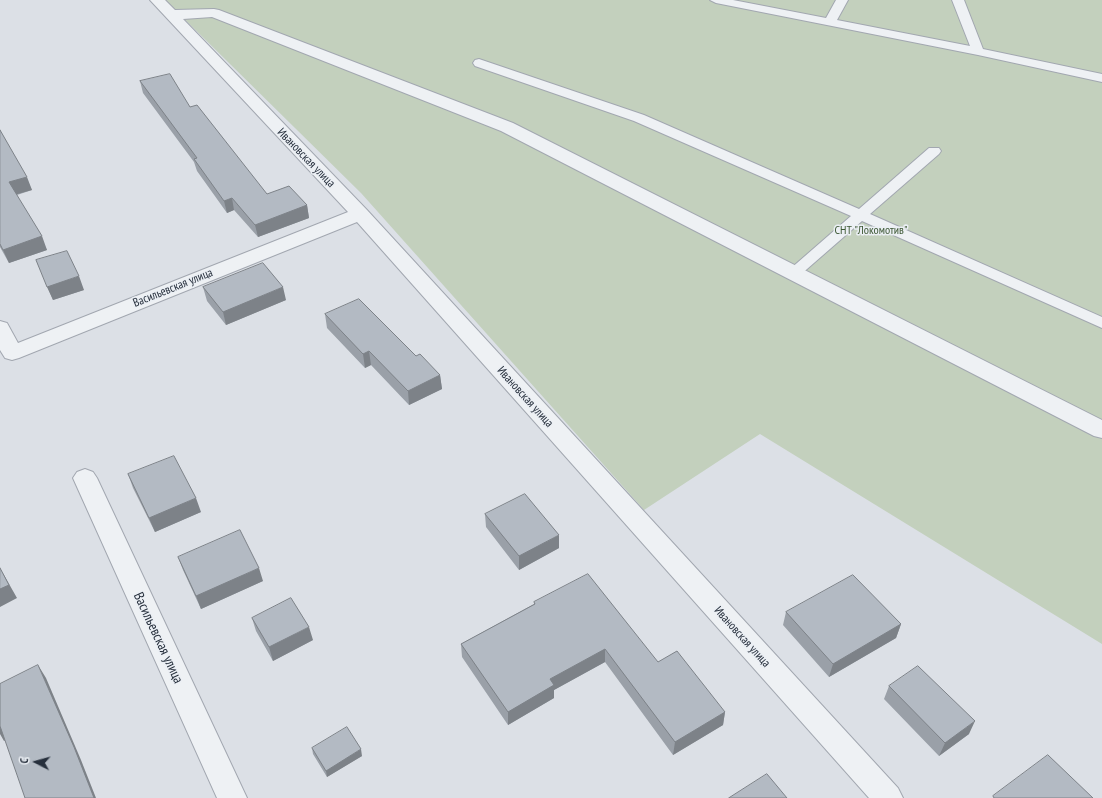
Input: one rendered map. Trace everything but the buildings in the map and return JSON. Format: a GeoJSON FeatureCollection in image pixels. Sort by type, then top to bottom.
{"type":"FeatureCollection","features":[{"type":"Feature","properties":{"kind":"street","name":"Ивановская улица"},"geometry":{"type":"LineString","coordinates":[[164,8],[360,214],[888,798]]}},
{"type":"Feature","properties":{"kind":"street"},"geometry":{"type":"LineString","coordinates":[[164,8],[214,13],[507,127],[1102,430]]}},
{"type":"Feature","properties":{"kind":"street","name":"Васильевская улица"},"geometry":{"type":"LineString","coordinates":[[0,328],[12,353],[360,214]]}},
{"type":"Feature","properties":{"kind":"street","name":"Васильевская улица"},"geometry":{"type":"LineString","coordinates":[[85,478],[232,798]]}},
{"type":"Feature","properties":{"kind":"lane"},"geometry":{"type":"LineString","coordinates":[[716,0],[746,3],[830,22],[978,51],[1102,78]]}},
{"type":"Feature","properties":{"kind":"lane"},"geometry":{"type":"LineString","coordinates":[[830,22],[842,0]]}},
{"type":"Feature","properties":{"kind":"lane"},"geometry":{"type":"LineString","coordinates":[[958,0],[978,51]]}},
{"type":"Feature","properties":{"kind":"lane"},"geometry":{"type":"LineString","coordinates":[[479,63],[639,118],[1102,323]]}},
{"type":"Feature","properties":{"kind":"lane"},"geometry":{"type":"LineString","coordinates":[[794,273],[934,151]]}},
{"type":"Feature","properties":{"kind":"green space","name":"СНТ \"Локомотив\""},"geometry":{"type":"Polygon","coordinates":[[[165,0],[1102,0],[1102,644],[760,434],[644,510],[361,193],[165,0]]]}}]}
